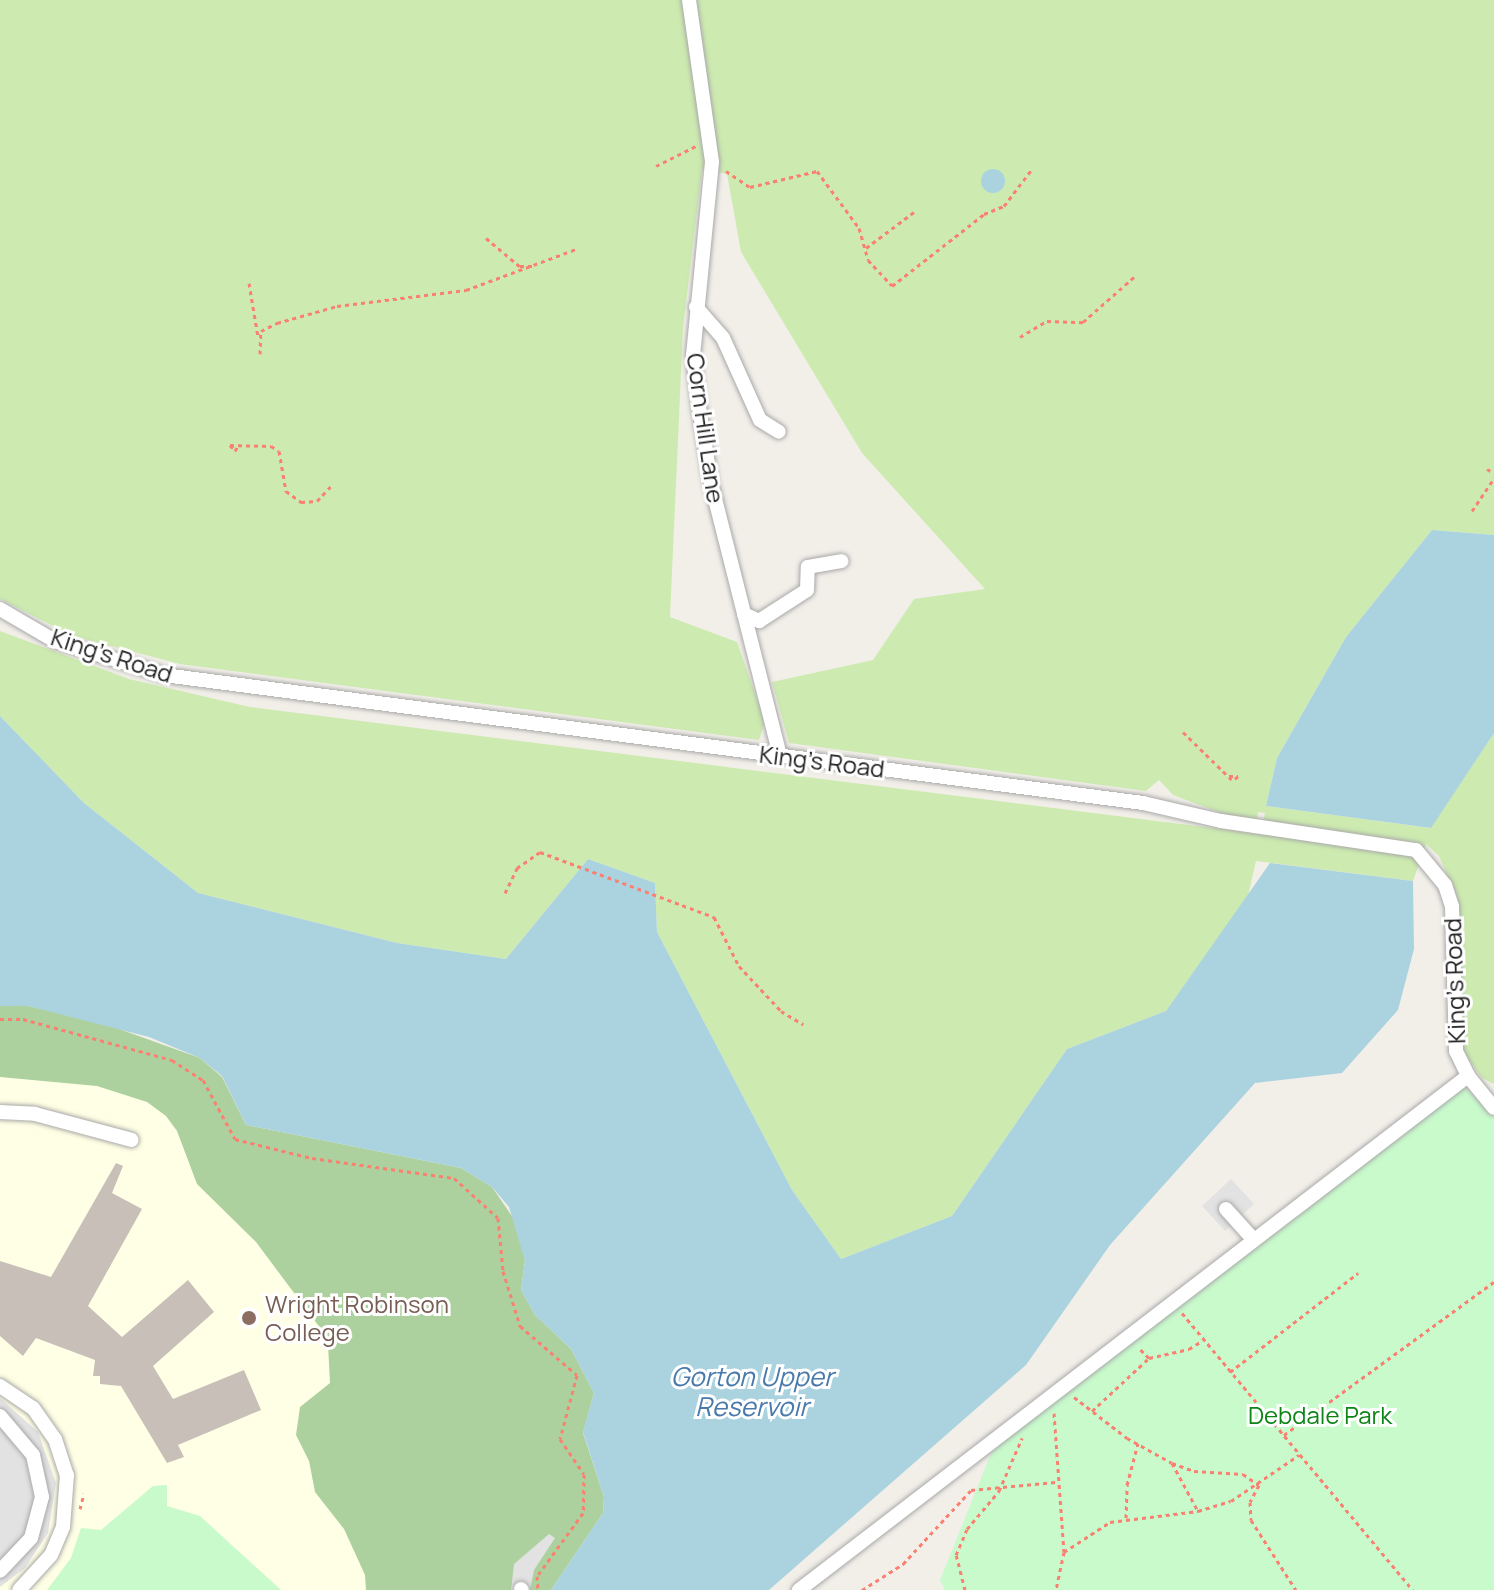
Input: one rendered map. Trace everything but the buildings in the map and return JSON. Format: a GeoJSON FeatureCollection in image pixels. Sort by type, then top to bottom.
{"type":"FeatureCollection","features":[{"type":"Feature","properties":{"kind":"street","name":"Corn Hill Lane"},"geometry":{"type":"LineString","coordinates":[[689,0],[712,148],[693,355],[699,407],[744,614],[780,755]]}},
{"type":"Feature","properties":{"kind":"street"},"geometry":{"type":"LineString","coordinates":[[696,307],[723,338],[760,420],[779,432]]}},
{"type":"Feature","properties":{"kind":"street"},"geometry":{"type":"LineString","coordinates":[[744,614],[759,621],[807,590],[808,567],[841,561]]}},
{"type":"Feature","properties":{"kind":"street","name":"King's Road"},"geometry":{"type":"LineString","coordinates":[[0,609],[55,641],[164,675],[1143,803],[1221,821],[1416,850],[1445,885],[1452,906],[1456,1051],[1468,1076]]}},
{"type":"Feature","properties":{"kind":"street"},"geometry":{"type":"LineString","coordinates":[[799,1590],[1053,1400],[1252,1238],[1468,1076],[1494,1108]]}},
{"type":"Feature","properties":{"kind":"street"},"geometry":{"type":"LineString","coordinates":[[0,1112],[35,1114],[132,1140]]}},
{"type":"Feature","properties":{"kind":"street"},"geometry":{"type":"LineString","coordinates":[[1226,1209],[1252,1238]]}},
{"type":"Feature","properties":{"kind":"street"},"geometry":{"type":"LineString","coordinates":[[0,1386],[33,1408],[55,1439],[67,1475],[63,1527],[51,1555],[19,1590]]}},
{"type":"Feature","properties":{"kind":"street"},"geometry":{"type":"LineString","coordinates":[[0,1416],[24,1439],[39,1470],[42,1497],[31,1538],[0,1571]]}},
{"type":"Feature","properties":{"kind":"street"},"geometry":{"type":"LineString","coordinates":[[31,1538],[51,1555]]}},
{"type":"Feature","properties":{"kind":"path"},"geometry":{"type":"LineString","coordinates":[[656,166],[712,148],[742,185],[817,171],[859,228],[865,248],[884,282],[896,285],[984,214],[1004,206],[1032,169]]}},
{"type":"Feature","properties":{"kind":"path"},"geometry":{"type":"LineString","coordinates":[[865,248],[914,212]]}},
{"type":"Feature","properties":{"kind":"path"},"geometry":{"type":"LineString","coordinates":[[486,238],[522,267]]}},
{"type":"Feature","properties":{"kind":"path"},"geometry":{"type":"LineString","coordinates":[[258,337],[270,325],[337,306],[444,295],[576,249]]}},
{"type":"Feature","properties":{"kind":"path"},"geometry":{"type":"LineString","coordinates":[[1020,337],[1047,321],[1083,322],[1135,276]]}},
{"type":"Feature","properties":{"kind":"path"},"geometry":{"type":"LineString","coordinates":[[249,283],[260,354]]}},
{"type":"Feature","properties":{"kind":"path"},"geometry":{"type":"LineString","coordinates":[[254,319],[270,325]]}},
{"type":"Feature","properties":{"kind":"path"},"geometry":{"type":"LineString","coordinates":[[239,444],[271,446],[279,451],[283,482],[292,498],[317,501],[333,484]]}},
{"type":"Feature","properties":{"kind":"path"},"geometry":{"type":"LineString","coordinates":[[1472,511],[1494,475],[1487,469]]}},
{"type":"Feature","properties":{"kind":"path"},"geometry":{"type":"LineString","coordinates":[[1183,732],[1229,776]]}},
{"type":"Feature","properties":{"kind":"path"},"geometry":{"type":"LineString","coordinates":[[505,893],[517,868],[540,852],[720,920],[739,966],[781,1011],[803,1024]]}},
{"type":"Feature","properties":{"kind":"path"},"geometry":{"type":"LineString","coordinates":[[0,1019],[23,1019],[172,1060],[203,1080],[235,1139],[312,1158],[454,1178],[498,1218],[503,1271],[520,1326],[577,1375],[560,1439],[584,1474],[583,1513],[537,1576],[538,1590]]}},
{"type":"Feature","properties":{"kind":"path"},"geometry":{"type":"LineString","coordinates":[[1230,1372],[1358,1273]]}},
{"type":"Feature","properties":{"kind":"path"},"geometry":{"type":"LineString","coordinates":[[1284,1435],[1494,1282]]}},
{"type":"Feature","properties":{"kind":"path"},"geometry":{"type":"LineString","coordinates":[[1172,1301],[1413,1590]]}},
{"type":"Feature","properties":{"kind":"path"},"geometry":{"type":"LineString","coordinates":[[1128,1336],[1149,1358]]}},
{"type":"Feature","properties":{"kind":"path"},"geometry":{"type":"LineString","coordinates":[[1092,1411],[1149,1358],[1189,1349],[1204,1340]]}},
{"type":"Feature","properties":{"kind":"path"},"geometry":{"type":"LineString","coordinates":[[1044,1414],[1053,1400],[1071,1393],[1138,1443],[1172,1463],[1194,1471],[1243,1474],[1259,1485]]}},
{"type":"Feature","properties":{"kind":"path"},"geometry":{"type":"LineString","coordinates":[[1053,1400],[1056,1482],[1064,1552],[1056,1590]]}},
{"type":"Feature","properties":{"kind":"path"},"geometry":{"type":"LineString","coordinates":[[965,1590],[956,1555],[967,1529],[999,1491],[1026,1430]]}},
{"type":"Feature","properties":{"kind":"path"},"geometry":{"type":"LineString","coordinates":[[1127,1519],[1127,1485],[1138,1443]]}},
{"type":"Feature","properties":{"kind":"path"},"geometry":{"type":"LineString","coordinates":[[1064,1552],[1110,1522],[1198,1511],[1259,1485],[1300,1454]]}},
{"type":"Feature","properties":{"kind":"path"},"geometry":{"type":"LineString","coordinates":[[1172,1463],[1198,1511]]}},
{"type":"Feature","properties":{"kind":"path"},"geometry":{"type":"LineString","coordinates":[[862,1590],[903,1564],[971,1490],[999,1491],[1056,1482]]}},
{"type":"Feature","properties":{"kind":"path"},"geometry":{"type":"LineString","coordinates":[[1259,1485],[1250,1502],[1251,1520],[1296,1590]]}},
{"type":"Feature","properties":{"kind":"shaded area","name":"Wright Robinson College"},"geometry":{"type":"Polygon","coordinates":[[[0,1033],[152,1069],[511,1590],[0,1590],[0,1033]]]}},
{"type":"Feature","properties":{"kind":"shaded area"},"geometry":{"type":"Polygon","coordinates":[[[1231,1179],[1254,1204],[1225,1231],[1202,1206],[1231,1179]]]}},
{"type":"Feature","properties":{"kind":"shaded area"},"geometry":{"type":"Polygon","coordinates":[[[0,1398],[38,1432],[56,1483],[48,1533],[25,1568],[0,1587],[0,1398]]]}},
{"type":"Feature","properties":{"kind":"shaded area"},"geometry":{"type":"Polygon","coordinates":[[[549,1534],[555,1538],[534,1570],[530,1590],[511,1590],[514,1564],[549,1534]]]}},
{"type":"Feature","properties":{"kind":"green space"},"geometry":{"type":"Polygon","coordinates":[[[0,0],[1494,0],[1494,535],[1432,530],[1346,637],[1277,758],[1266,806],[1430,828],[1494,733],[1494,1084],[1482,1078],[1463,1052],[1457,897],[1439,856],[1426,844],[1413,881],[1256,861],[1248,896],[1166,1011],[1067,1049],[952,1216],[841,1259],[792,1190],[657,932],[655,883],[588,859],[506,959],[397,943],[198,893],[84,803],[0,716],[0,631],[129,679],[250,707],[1260,834],[1265,813],[1258,812],[1257,821],[1237,819],[1173,795],[1159,780],[1146,791],[789,743],[772,682],[873,660],[914,599],[985,589],[862,453],[741,252],[727,174],[702,169],[683,328],[670,617],[737,642],[765,722],[759,740],[180,664],[73,636],[0,599],[0,0]]]}},
{"type":"Feature","properties":{"kind":"green space"},"geometry":{"type":"Polygon","coordinates":[[[0,1006],[28,1006],[94,1020],[200,1058],[222,1077],[246,1125],[461,1168],[492,1187],[518,1225],[525,1261],[521,1290],[535,1315],[571,1349],[594,1393],[583,1433],[604,1497],[603,1513],[551,1590],[366,1590],[365,1575],[344,1529],[315,1492],[309,1461],[296,1435],[300,1407],[330,1383],[328,1344],[318,1325],[256,1242],[197,1184],[177,1131],[166,1116],[147,1102],[97,1086],[0,1077],[0,1006]]]}},
{"type":"Feature","properties":{"kind":"green space","name":"Debdale Park"},"geometry":{"type":"Polygon","coordinates":[[[1465,1087],[1494,1113],[1494,1590],[945,1590],[940,1580],[994,1446],[1465,1087]]]}},
{"type":"Feature","properties":{"kind":"green space"},"geometry":{"type":"Polygon","coordinates":[[[167,1485],[167,1506],[200,1516],[281,1590],[47,1590],[71,1558],[81,1528],[101,1530],[153,1486],[167,1485]]]}},
{"type":"Feature","properties":{"kind":"water"},"geometry":{"type":"Polygon","coordinates":[[[993,169],[1002,172],[1005,181],[1002,190],[993,193],[984,190],[981,181],[984,172],[993,169]]]}},
{"type":"Feature","properties":{"kind":"water"},"geometry":{"type":"Polygon","coordinates":[[[1432,530],[1494,535],[1494,733],[1431,828],[1266,806],[1277,758],[1346,637],[1432,530]]]}},
{"type":"Feature","properties":{"kind":"water","name":"Gorton Upper Reservoir"},"geometry":{"type":"Polygon","coordinates":[[[0,716],[84,803],[198,893],[397,943],[506,959],[588,859],[655,883],[657,932],[792,1190],[841,1259],[952,1216],[1067,1049],[1166,1011],[1270,863],[1413,881],[1414,949],[1398,1010],[1342,1073],[1255,1083],[1110,1245],[1026,1365],[769,1590],[551,1590],[603,1513],[604,1497],[583,1432],[594,1393],[571,1349],[535,1315],[521,1290],[525,1261],[509,1207],[492,1187],[461,1168],[246,1125],[222,1076],[200,1058],[149,1037],[28,1006],[0,1006],[0,716]]]}},
{"type":"Feature","properties":{"kind":"place","name":"Wright Robinson College"},"geometry":{"type":"Point","coordinates":[249,1318]}}]}
